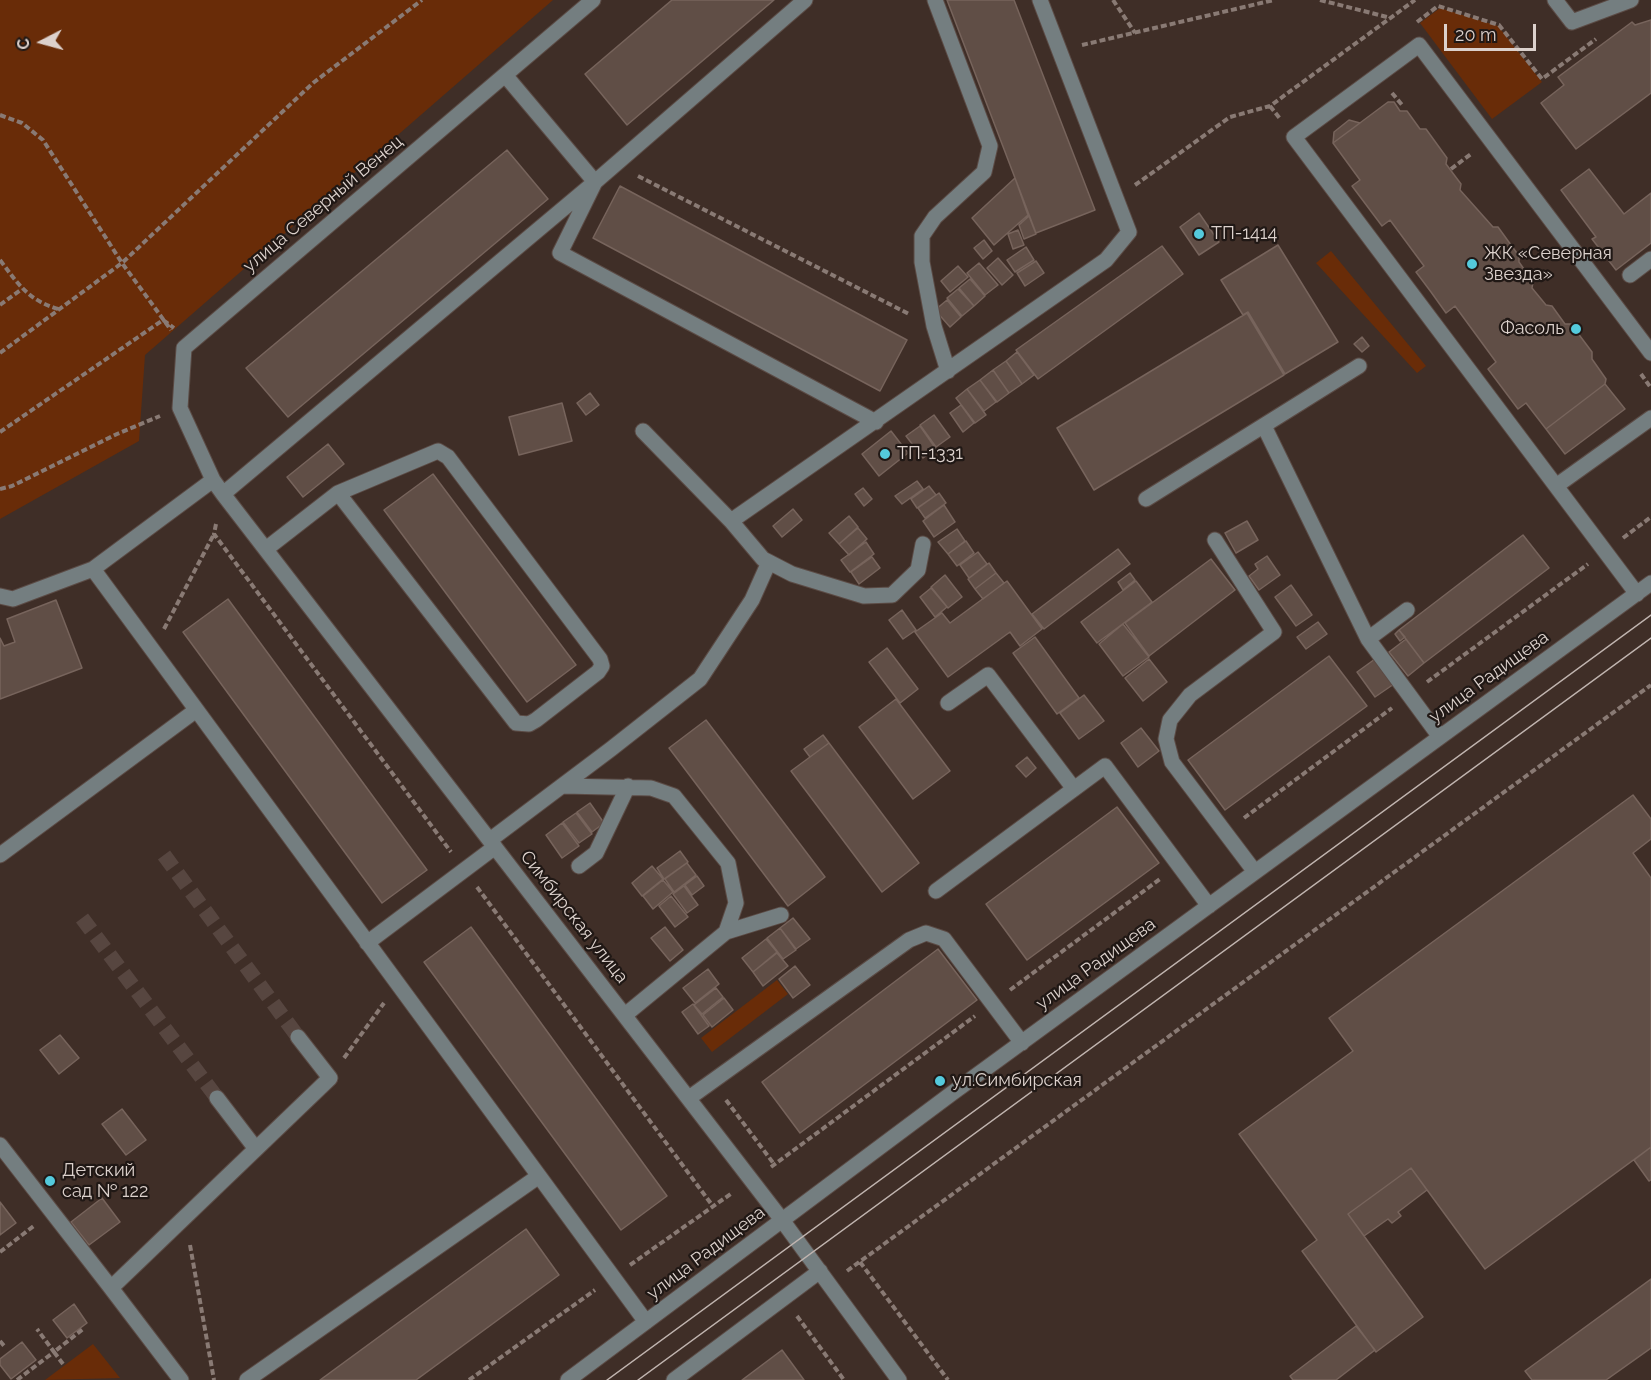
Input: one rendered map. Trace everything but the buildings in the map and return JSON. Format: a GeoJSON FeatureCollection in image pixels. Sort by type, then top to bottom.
{"type":"FeatureCollection","features":[{"type":"Feature","properties":{"kind":"street","name":"улица Северный Венец"},"geometry":{"type":"LineString","coordinates":[[184,348],[593,0]]}},
{"type":"Feature","properties":{"kind":"street"},"geometry":{"type":"LineString","coordinates":[[222,494],[596,182],[805,0]]}},
{"type":"Feature","properties":{"kind":"street"},"geometry":{"type":"LineString","coordinates":[[935,0],[990,146],[984,172],[935,217],[922,236],[922,262],[934,326],[948,371]]}},
{"type":"Feature","properties":{"kind":"street"},"geometry":{"type":"LineString","coordinates":[[731,522],[876,423],[1106,260],[1129,232],[1040,0]]}},
{"type":"Feature","properties":{"kind":"street"},"geometry":{"type":"LineString","coordinates":[[1555,0],[1572,22],[1631,0]]}},
{"type":"Feature","properties":{"kind":"street"},"geometry":{"type":"LineString","coordinates":[[1637,594],[1294,137],[1419,45],[1651,353]]}},
{"type":"Feature","properties":{"kind":"street"},"geometry":{"type":"LineString","coordinates":[[505,75],[596,182]]}},
{"type":"Feature","properties":{"kind":"street"},"geometry":{"type":"LineString","coordinates":[[596,182],[560,253],[876,423]]}},
{"type":"Feature","properties":{"kind":"street"},"geometry":{"type":"LineString","coordinates":[[1630,274],[1651,259]]}},
{"type":"Feature","properties":{"kind":"street"},"geometry":{"type":"LineString","coordinates":[[0,596],[13,599],[93,569],[213,480],[180,408],[184,348]]}},
{"type":"Feature","properties":{"kind":"street"},"geometry":{"type":"LineString","coordinates":[[1146,499],[1359,366]]}},
{"type":"Feature","properties":{"kind":"street"},"geometry":{"type":"LineString","coordinates":[[1556,486],[1651,417]]}},
{"type":"Feature","properties":{"kind":"street"},"geometry":{"type":"LineString","coordinates":[[1264,426],[1368,639],[1440,737]]}},
{"type":"Feature","properties":{"kind":"street"},"geometry":{"type":"LineString","coordinates":[[643,431],[731,522],[763,559],[792,574],[864,596],[892,595],[918,570],[923,544]]}},
{"type":"Feature","properties":{"kind":"street"},"geometry":{"type":"LineString","coordinates":[[266,549],[338,493],[438,451],[447,457],[600,659],[602,666],[598,672],[536,720],[529,724],[516,723],[338,493]]}},
{"type":"Feature","properties":{"kind":"street","name":"Симбирская улица"},"geometry":{"type":"LineString","coordinates":[[213,480],[782,1220],[899,1380]]}},
{"type":"Feature","properties":{"kind":"street"},"geometry":{"type":"LineString","coordinates":[[1215,540],[1274,632],[1190,695],[1170,720],[1166,739],[1172,762],[1255,872]]}},
{"type":"Feature","properties":{"kind":"street"},"geometry":{"type":"LineString","coordinates":[[367,943],[700,679],[752,600],[770,562]]}},
{"type":"Feature","properties":{"kind":"street"},"geometry":{"type":"LineString","coordinates":[[93,569],[195,711],[646,1322]]}},
{"type":"Feature","properties":{"kind":"street","name":"улица Радищева"},"geometry":{"type":"LineString","coordinates":[[568,1380],[1022,1043],[1651,583]]}},
{"type":"Feature","properties":{"kind":"street"},"geometry":{"type":"LineString","coordinates":[[1368,639],[1407,610]]}},
{"type":"Feature","properties":{"kind":"street"},"geometry":{"type":"LineString","coordinates":[[948,704],[988,675],[1074,789]]}},
{"type":"Feature","properties":{"kind":"street"},"geometry":{"type":"LineString","coordinates":[[0,855],[195,711]]}},
{"type":"Feature","properties":{"kind":"street"},"geometry":{"type":"LineString","coordinates":[[936,891],[1105,766],[1209,906]]}},
{"type":"Feature","properties":{"kind":"street"},"geometry":{"type":"LineString","coordinates":[[564,786],[651,788],[674,796],[728,863],[736,903],[726,932]]}},
{"type":"Feature","properties":{"kind":"street"},"geometry":{"type":"LineString","coordinates":[[579,866],[596,853],[628,786]]}},
{"type":"Feature","properties":{"kind":"street"},"geometry":{"type":"LineString","coordinates":[[625,1015],[726,932],[781,915]]}},
{"type":"Feature","properties":{"kind":"street"},"geometry":{"type":"LineString","coordinates":[[689,1098],[909,940],[927,933],[944,939],[1022,1043]]}},
{"type":"Feature","properties":{"kind":"street"},"geometry":{"type":"LineString","coordinates":[[111,1288],[330,1078],[298,1036]]}},
{"type":"Feature","properties":{"kind":"street"},"geometry":{"type":"LineString","coordinates":[[217,1098],[256,1149]]}},
{"type":"Feature","properties":{"kind":"street"},"geometry":{"type":"LineString","coordinates":[[0,1145],[181,1380]]}},
{"type":"Feature","properties":{"kind":"street"},"geometry":{"type":"LineString","coordinates":[[247,1380],[538,1176]]}},
{"type":"Feature","properties":{"kind":"street"},"geometry":{"type":"LineString","coordinates":[[674,1380],[820,1271]]}},
{"type":"Feature","properties":{"kind":"path"},"geometry":{"type":"LineString","coordinates":[[0,353],[122,264],[313,83],[422,0]]}},
{"type":"Feature","properties":{"kind":"path"},"geometry":{"type":"LineString","coordinates":[[1113,0],[1135,33]]}},
{"type":"Feature","properties":{"kind":"path"},"geometry":{"type":"LineString","coordinates":[[1059,50],[1274,0]]}},
{"type":"Feature","properties":{"kind":"path"},"geometry":{"type":"LineString","coordinates":[[1320,0],[1391,18]]}},
{"type":"Feature","properties":{"kind":"path"},"geometry":{"type":"LineString","coordinates":[[1116,198],[1230,117],[1270,106],[1415,0]]}},
{"type":"Feature","properties":{"kind":"path"},"geometry":{"type":"LineString","coordinates":[[1419,45],[1407,29],[1438,6],[1499,25],[1542,79]]}},
{"type":"Feature","properties":{"kind":"path"},"geometry":{"type":"LineString","coordinates":[[1388,87],[1402,106]]}},
{"type":"Feature","properties":{"kind":"path"},"geometry":{"type":"LineString","coordinates":[[0,115],[22,123],[43,140],[122,264],[184,348]]}},
{"type":"Feature","properties":{"kind":"path"},"geometry":{"type":"LineString","coordinates":[[1451,169],[1474,152]]}},
{"type":"Feature","properties":{"kind":"path"},"geometry":{"type":"LineString","coordinates":[[616,165],[934,326]]}},
{"type":"Feature","properties":{"kind":"path"},"geometry":{"type":"LineString","coordinates":[[0,260],[22,289],[39,303],[59,309]]}},
{"type":"Feature","properties":{"kind":"path"},"geometry":{"type":"LineString","coordinates":[[0,305],[22,289]]}},
{"type":"Feature","properties":{"kind":"path"},"geometry":{"type":"LineString","coordinates":[[164,320],[170,322]]}},
{"type":"Feature","properties":{"kind":"path"},"geometry":{"type":"LineString","coordinates":[[0,432],[164,320]]}},
{"type":"Feature","properties":{"kind":"path"},"geometry":{"type":"LineString","coordinates":[[1637,369],[1651,388]]}},
{"type":"Feature","properties":{"kind":"path"},"geometry":{"type":"LineString","coordinates":[[0,489],[12,486],[117,434],[180,408]]}},
{"type":"Feature","properties":{"kind":"path"},"geometry":{"type":"LineString","coordinates":[[1225,832],[1651,517]]}},
{"type":"Feature","properties":{"kind":"path"},"geometry":{"type":"LineString","coordinates":[[152,652],[214,534]]}},
{"type":"Feature","properties":{"kind":"path"},"geometry":{"type":"LineString","coordinates":[[829,1284],[1651,685]]}},
{"type":"Feature","properties":{"kind":"path"},"geometry":{"type":"LineString","coordinates":[[752,1181],[1179,866]]}},
{"type":"Feature","properties":{"kind":"path"},"geometry":{"type":"LineString","coordinates":[[330,1078],[397,984]]}},
{"type":"Feature","properties":{"kind":"path"},"geometry":{"type":"LineString","coordinates":[[712,1082],[774,1164]]}},
{"type":"Feature","properties":{"kind":"path"},"geometry":{"type":"LineString","coordinates":[[0,1252],[52,1212]]}},
{"type":"Feature","properties":{"kind":"path"},"geometry":{"type":"LineString","coordinates":[[186,1217],[214,1380]]}},
{"type":"Feature","properties":{"kind":"path"},"geometry":{"type":"LineString","coordinates":[[860,1262],[948,1380]]}},
{"type":"Feature","properties":{"kind":"path"},"geometry":{"type":"LineString","coordinates":[[784,1298],[844,1380]]}},
{"type":"Feature","properties":{"kind":"path"},"geometry":{"type":"LineString","coordinates":[[36,1329],[63,1364]]}},
{"type":"Feature","properties":{"kind":"path"},"geometry":{"type":"LineString","coordinates":[[17,1380],[83,1329]]}},
{"type":"Feature","properties":{"kind":"path"},"geometry":{"type":"LineString","coordinates":[[0,1341],[5,1347]]}},
{"type":"Feature","properties":{"kind":"shaded area"},"geometry":{"type":"Polygon","coordinates":[[[0,0],[553,0],[145,355],[139,441],[0,519],[0,0]]]}},
{"type":"Feature","properties":{"kind":"shaded area"},"geometry":{"type":"Polygon","coordinates":[[[1440,8],[1498,26],[1542,82],[1492,119],[1420,23],[1440,8]]]}},
{"type":"Feature","properties":{"kind":"shaded area"},"geometry":{"type":"Polygon","coordinates":[[[1331,251],[1426,366],[1417,373],[1316,263],[1331,251]]]}},
{"type":"Feature","properties":{"kind":"shaded area"},"geometry":{"type":"Polygon","coordinates":[[[777,980],[788,994],[712,1052],[701,1038],[777,980]]]}},
{"type":"Feature","properties":{"kind":"shaded area"},"geometry":{"type":"Polygon","coordinates":[[[93,1344],[120,1378],[45,1380],[93,1344]]]}},
{"type":"Feature","properties":{"kind":"tunnel"},"geometry":{"type":"LineString","coordinates":[[164,855],[298,1037]]}},
{"type":"Feature","properties":{"kind":"tunnel"},"geometry":{"type":"LineString","coordinates":[[82,918],[217,1098]]}},
{"type":"Feature","properties":{"kind":"tram line"},"geometry":{"type":"LineString","coordinates":[[607,1380],[1651,615]]}},
{"type":"Feature","properties":{"kind":"tram line"},"geometry":{"type":"LineString","coordinates":[[638,1380],[1651,638]]}},
{"type":"Feature","properties":{"kind":"place","name":"ТП-1414"},"geometry":{"type":"Point","coordinates":[1199,234]}},
{"type":"Feature","properties":{"kind":"place","name":"ЖК «Северная Звезда»"},"geometry":{"type":"Point","coordinates":[1472,264]}},
{"type":"Feature","properties":{"kind":"place","name":"Фасоль"},"geometry":{"type":"Point","coordinates":[1576,329]}},
{"type":"Feature","properties":{"kind":"place","name":"ТП-1331"},"geometry":{"type":"Point","coordinates":[885,454]}},
{"type":"Feature","properties":{"kind":"place","name":"ул.Симбирская"},"geometry":{"type":"Point","coordinates":[940,1081]}},
{"type":"Feature","properties":{"kind":"place","name":"Детский сад № 122"},"geometry":{"type":"Point","coordinates":[50,1181]}}]}
